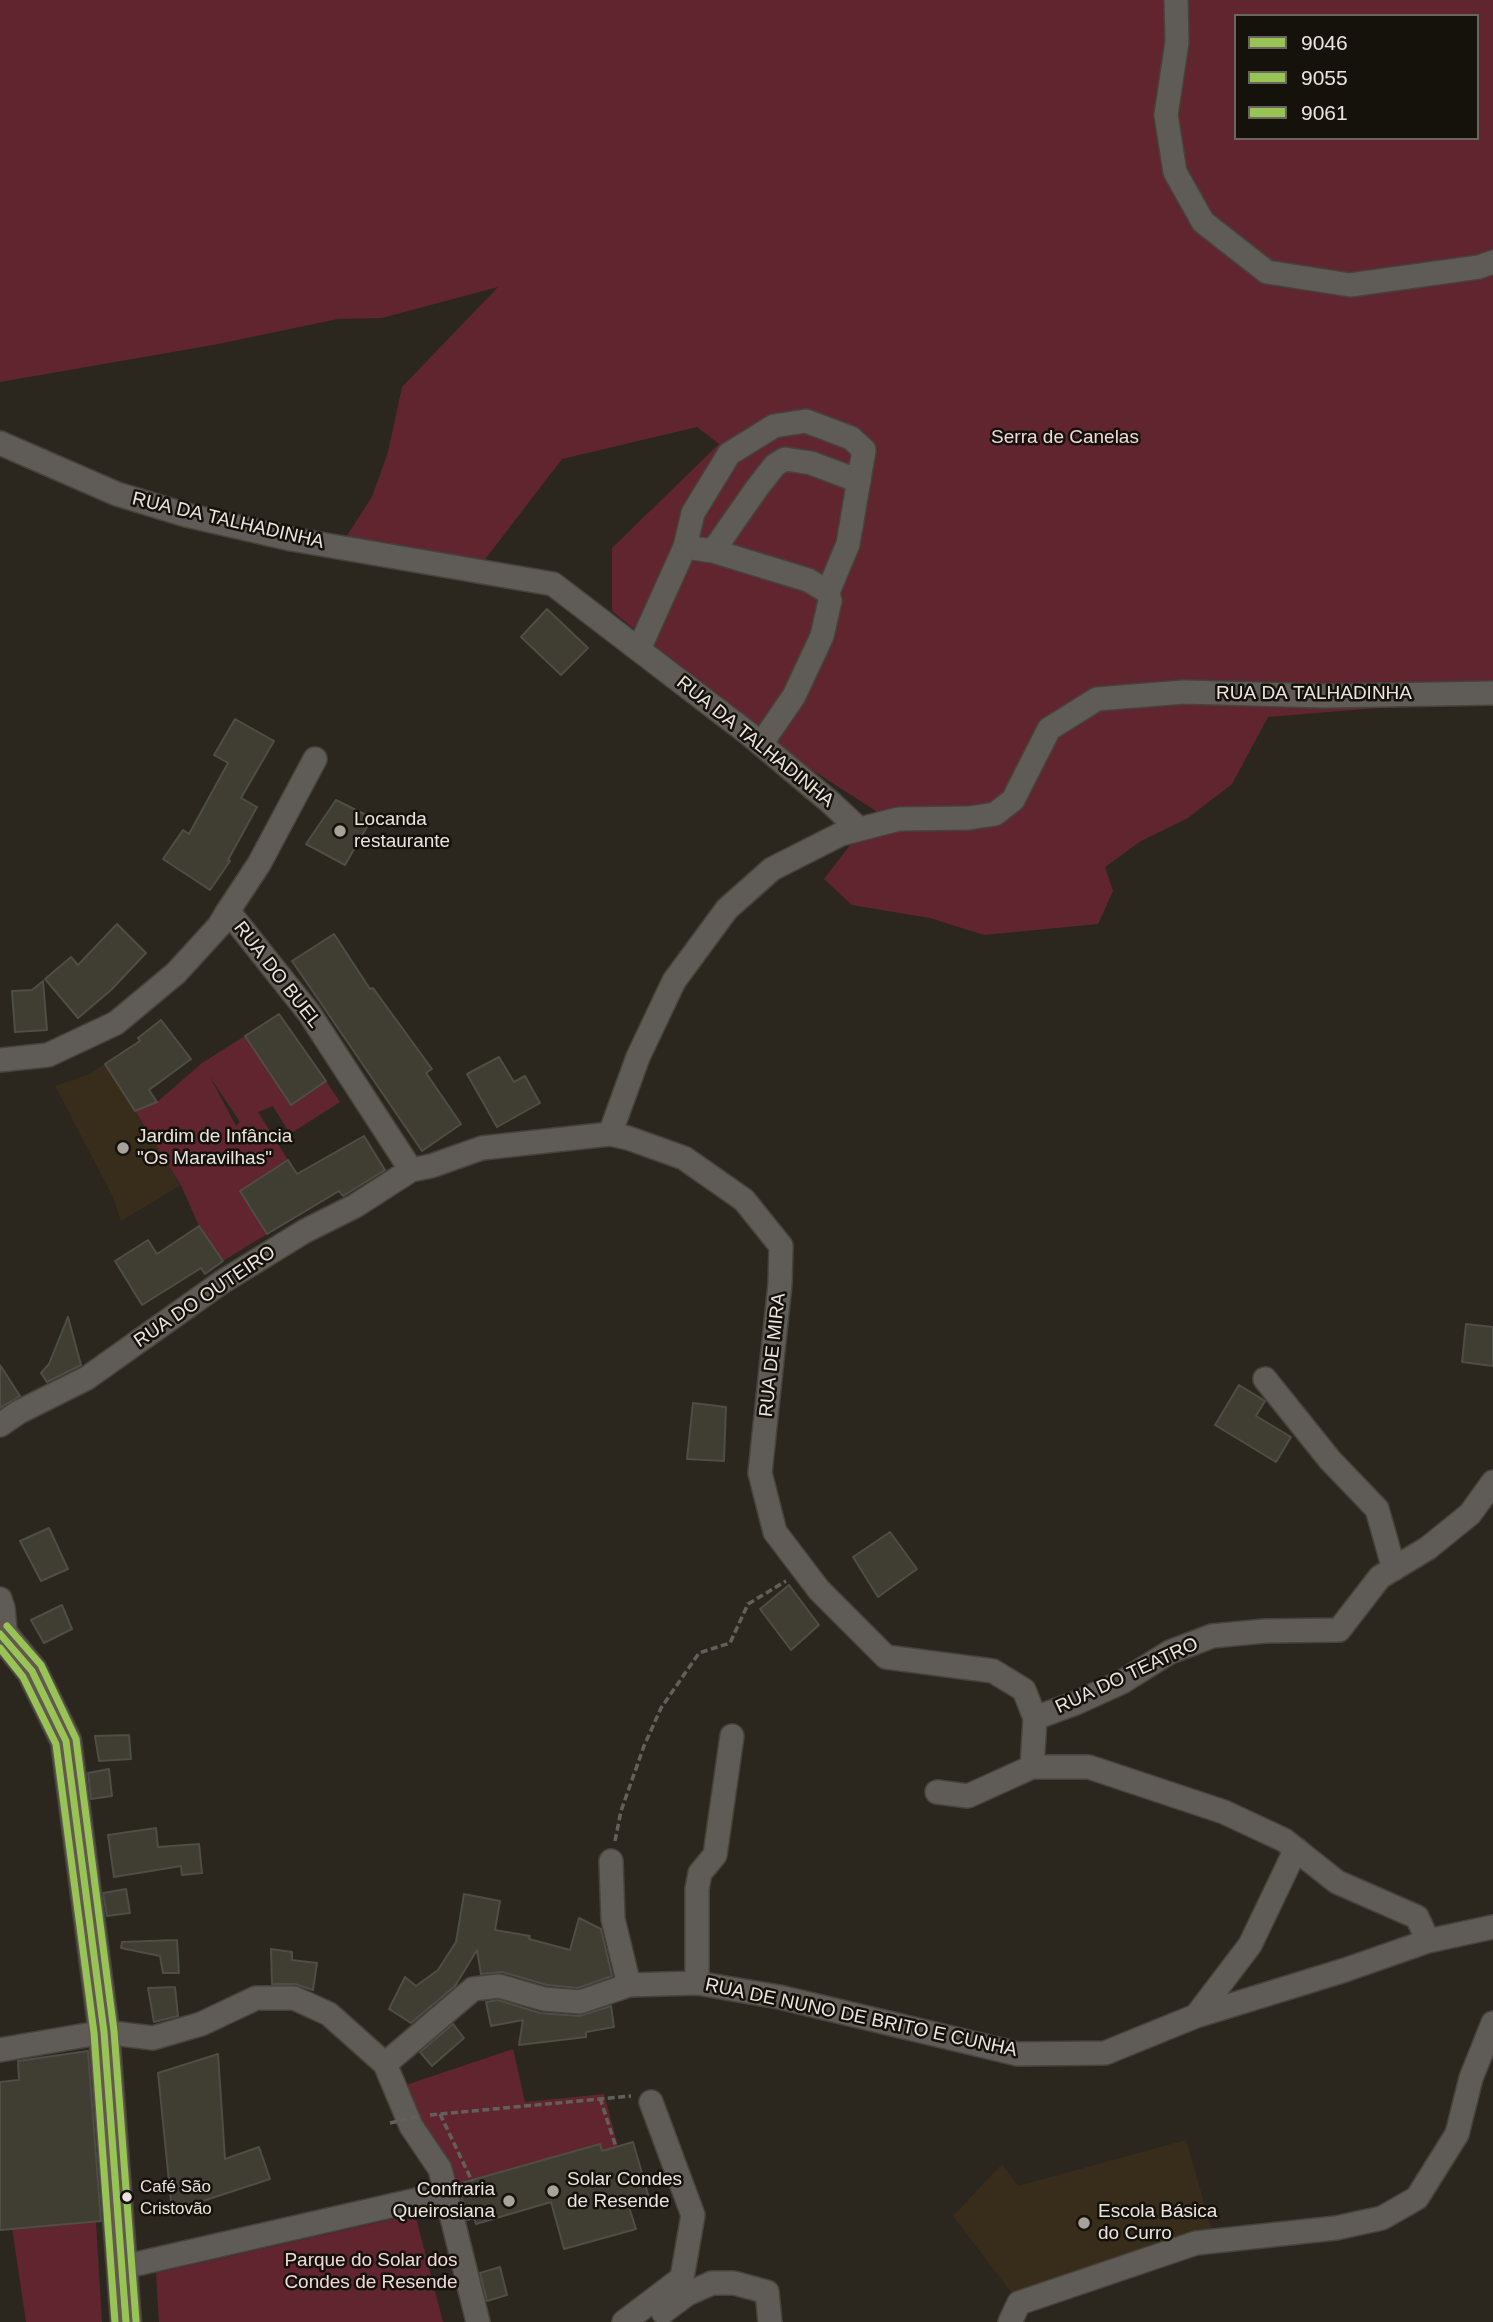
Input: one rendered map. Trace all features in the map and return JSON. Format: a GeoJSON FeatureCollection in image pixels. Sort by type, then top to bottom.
{"type":"FeatureCollection","features":[{"type":"Feature","properties":{"kind":"main road"},"geometry":{"type":"LineString","coordinates":[[3,1637],[32,1671],[66,1741],[104,2032],[126,2322]]}},
{"type":"Feature","properties":{"kind":"street"},"geometry":{"type":"LineString","coordinates":[[1176,0],[1177,41],[1166,115],[1175,172],[1203,222],[1267,272],[1350,285],[1479,267],[1493,262]]}},
{"type":"Feature","properties":{"kind":"street"},"geometry":{"type":"LineString","coordinates":[[639,649],[685,547],[693,513],[729,454],[774,426],[806,421],[851,438],[864,450],[848,544],[828,592],[830,601],[822,636],[794,696],[761,744]]}},
{"type":"Feature","properties":{"kind":"street","name":"RUA DA TALHADINHA"},"geometry":{"type":"LineString","coordinates":[[0,443],[117,494],[186,515],[291,539],[553,584],[761,744],[859,830],[899,819],[995,814],[1013,800],[1049,729],[1097,699],[1184,692],[1324,696],[1493,693]]}},
{"type":"Feature","properties":{"kind":"street"},"geometry":{"type":"LineString","coordinates":[[713,551],[757,488],[775,466],[785,459],[811,463],[859,481]]}},
{"type":"Feature","properties":{"kind":"street"},"geometry":{"type":"LineString","coordinates":[[685,547],[713,551],[808,580],[828,592]]}},
{"type":"Feature","properties":{"kind":"street"},"geometry":{"type":"LineString","coordinates":[[228,911],[258,864],[315,759]]}},
{"type":"Feature","properties":{"kind":"street"},"geometry":{"type":"LineString","coordinates":[[610,1135],[638,1058],[674,981],[727,909],[772,869],[841,834],[859,830]]}},
{"type":"Feature","properties":{"kind":"street","name":"RUA DO BUEL"},"geometry":{"type":"LineString","coordinates":[[0,1060],[48,1055],[116,1023],[176,973],[219,926],[228,911],[309,1013],[411,1170]]}},
{"type":"Feature","properties":{"kind":"street","name":"RUA DE MIRA"},"geometry":{"type":"LineString","coordinates":[[411,1170],[482,1148],[610,1135],[628,1138],[684,1158],[744,1200],[781,1246],[780,1284],[760,1473],[775,1532],[819,1590],[886,1657],[993,1671],[1024,1690],[1035,1718]]}},
{"type":"Feature","properties":{"kind":"street","name":"RUA DO OUTEIRO"},"geometry":{"type":"LineString","coordinates":[[0,1425],[19,1412],[87,1378],[222,1282],[305,1231],[355,1206],[411,1170]]}},
{"type":"Feature","properties":{"kind":"street"},"geometry":{"type":"LineString","coordinates":[[1265,1379],[1330,1460],[1377,1509],[1394,1569]]}},
{"type":"Feature","properties":{"kind":"street","name":"RUA DO TEATRO"},"geometry":{"type":"LineString","coordinates":[[1035,1718],[1122,1682],[1170,1652],[1212,1636],[1265,1631],[1339,1630],[1380,1577],[1428,1548],[1470,1514],[1493,1482]]}},
{"type":"Feature","properties":{"kind":"street"},"geometry":{"type":"LineString","coordinates":[[0,1599],[3,1608],[3,1637]]}},
{"type":"Feature","properties":{"kind":"street"},"geometry":{"type":"LineString","coordinates":[[1032,1767],[1035,1718]]}},
{"type":"Feature","properties":{"kind":"street"},"geometry":{"type":"LineString","coordinates":[[697,1983],[697,1889],[700,1873],[715,1855],[732,1736]]}},
{"type":"Feature","properties":{"kind":"street"},"geometry":{"type":"LineString","coordinates":[[937,1792],[968,1796],[1032,1767],[1089,1767],[1224,1812],[1284,1840],[1338,1882],[1416,1917],[1428,1941]]}},
{"type":"Feature","properties":{"kind":"street"},"geometry":{"type":"LineString","coordinates":[[1196,2016],[1250,1945],[1296,1849]]}},
{"type":"Feature","properties":{"kind":"street"},"geometry":{"type":"LineString","coordinates":[[611,1861],[613,1919],[629,1984]]}},
{"type":"Feature","properties":{"kind":"street","name":"RUA DE NUNO DE BRITO E CUNHA"},"geometry":{"type":"LineString","coordinates":[[385,2064],[473,1989],[499,1986],[544,1999],[580,2001],[629,1984],[697,1983],[779,1997],[1018,2054],[1105,2053],[1196,2016],[1428,1941],[1493,1927]]}},
{"type":"Feature","properties":{"kind":"street"},"geometry":{"type":"LineString","coordinates":[[0,2050],[104,2032],[153,2038],[201,2024],[256,1998],[294,1998],[329,2014],[385,2064],[411,2126],[440,2169],[478,2322]]}},
{"type":"Feature","properties":{"kind":"street"},"geometry":{"type":"LineString","coordinates":[[1010,2322],[1019,2303],[1196,2243],[1336,2228],[1382,2218],[1417,2198],[1457,2134],[1471,2078],[1493,2023]]}},
{"type":"Feature","properties":{"kind":"street"},"geometry":{"type":"LineString","coordinates":[[624,2322],[682,2278],[693,2215],[646,2098]]}},
{"type":"Feature","properties":{"kind":"street"},"geometry":{"type":"LineString","coordinates":[[123,2267],[447,2193]]}},
{"type":"Feature","properties":{"kind":"street"},"geometry":{"type":"LineString","coordinates":[[649,2322],[687,2294],[712,2283],[734,2283],[767,2292],[770,2322]]}},
{"type":"Feature","properties":{"kind":"path"},"geometry":{"type":"LineString","coordinates":[[611,1861],[621,1811],[661,1708],[699,1653],[730,1643],[748,1604],[804,1571]]}},
{"type":"Feature","properties":{"kind":"path"},"geometry":{"type":"LineString","coordinates":[[600,2098],[616,2147]]}},
{"type":"Feature","properties":{"kind":"path"},"geometry":{"type":"LineString","coordinates":[[390,2123],[421,2116],[600,2098],[646,2098]]}},
{"type":"Feature","properties":{"kind":"path"},"geometry":{"type":"LineString","coordinates":[[440,2114],[472,2181]]}},
{"type":"Feature","properties":{"kind":"shaded area","name":"Jardim de Infância \"Os Maravilhas\""},"geometry":{"type":"Polygon","coordinates":[[[105,1064],[181,1185],[121,1221],[113,1197],[55,1086],[90,1074],[105,1064]]]}},
{"type":"Feature","properties":{"kind":"shaded area","name":"Escola Básica do Curro"},"geometry":{"type":"Polygon","coordinates":[[[1186,2140],[1212,2230],[1014,2296],[953,2216],[1002,2164],[1018,2186],[1186,2140]]]}},
{"type":"Feature","properties":{"kind":"green space","name":"Serra de Canelas"},"geometry":{"type":"Polygon","coordinates":[[[0,0],[1493,0],[1493,694],[1464,695],[1378,708],[1268,717],[1232,784],[1188,818],[1141,841],[1105,867],[1113,891],[1098,924],[984,935],[930,918],[852,905],[824,879],[876,811],[792,757],[612,611],[612,548],[719,444],[697,427],[562,459],[483,562],[344,540],[372,497],[388,452],[402,387],[498,287],[382,318],[338,319],[213,345],[0,382],[0,0]]]}},
{"type":"Feature","properties":{"kind":"green space"},"geometry":{"type":"Polygon","coordinates":[[[245,1036],[291,1105],[326,1081],[340,1102],[290,1134],[273,1106],[258,1112],[288,1160],[240,1191],[267,1234],[223,1261],[199,1226],[181,1185],[135,1111],[157,1102],[202,1063],[245,1036]],[[210,1077],[236,1126],[240,1122],[210,1077]]]}},
{"type":"Feature","properties":{"kind":"green space"},"geometry":{"type":"Polygon","coordinates":[[[513,2049],[525,2102],[604,2094],[618,2146],[602,2151],[600,2144],[458,2184],[433,2136],[419,2119],[403,2086],[513,2049]]]}},
{"type":"Feature","properties":{"kind":"green space","name":"Parque do Solar dos Condes de Resende"},"geometry":{"type":"Polygon","coordinates":[[[415,2214],[443,2322],[159,2322],[156,2273],[415,2214]]]}},
{"type":"Feature","properties":{"kind":"green space"},"geometry":{"type":"Polygon","coordinates":[[[96,2222],[102,2322],[26,2322],[12,2228],[96,2222]]]}},
{"type":"Feature","properties":{"kind":"building"},"geometry":{"type":"Polygon","coordinates":[[[547,609],[588,648],[561,675],[521,637],[547,609]]]}},
{"type":"Feature","properties":{"kind":"building"},"geometry":{"type":"Polygon","coordinates":[[[235,719],[274,741],[241,798],[257,807],[228,860],[230,861],[210,890],[163,859],[183,830],[189,834],[228,763],[214,755],[235,719]]]}},
{"type":"Feature","properties":{"kind":"building","name":"Locanda restaurante"},"geometry":{"type":"Polygon","coordinates":[[[336,800],[372,818],[345,865],[306,844],[336,800]]]}},
{"type":"Feature","properties":{"kind":"building"},"geometry":{"type":"Polygon","coordinates":[[[117,924],[146,953],[111,990],[78,1018],[45,979],[71,957],[78,965],[117,924]]]}},
{"type":"Feature","properties":{"kind":"building"},"geometry":{"type":"Polygon","coordinates":[[[334,934],[370,989],[373,988],[432,1069],[426,1073],[461,1124],[422,1151],[292,961],[334,934]]]}},
{"type":"Feature","properties":{"kind":"building"},"geometry":{"type":"Polygon","coordinates":[[[43,981],[47,1030],[15,1032],[12,991],[32,990],[43,981]]]}},
{"type":"Feature","properties":{"kind":"building"},"geometry":{"type":"Polygon","coordinates":[[[279,1014],[326,1081],[291,1105],[245,1036],[279,1014]]]}},
{"type":"Feature","properties":{"kind":"building"},"geometry":{"type":"Polygon","coordinates":[[[161,1020],[191,1059],[149,1090],[157,1102],[135,1111],[105,1064],[140,1041],[138,1038],[161,1020]]]}},
{"type":"Feature","properties":{"kind":"building"},"geometry":{"type":"Polygon","coordinates":[[[499,1057],[514,1082],[525,1076],[540,1103],[497,1127],[467,1074],[499,1057]]]}},
{"type":"Feature","properties":{"kind":"building"},"geometry":{"type":"Polygon","coordinates":[[[364,1136],[385,1170],[343,1196],[339,1191],[267,1234],[240,1191],[288,1160],[297,1174],[364,1136]]]}},
{"type":"Feature","properties":{"kind":"building"},"geometry":{"type":"Polygon","coordinates":[[[199,1226],[223,1261],[205,1274],[201,1268],[142,1305],[115,1261],[148,1240],[157,1254],[199,1226]]]}},
{"type":"Feature","properties":{"kind":"building"},"geometry":{"type":"Polygon","coordinates":[[[68,1317],[81,1365],[47,1382],[41,1373],[49,1364],[68,1317]]]}},
{"type":"Feature","properties":{"kind":"building"},"geometry":{"type":"Polygon","coordinates":[[[1466,1324],[1493,1327],[1493,1366],[1462,1362],[1466,1324]]]}},
{"type":"Feature","properties":{"kind":"building"},"geometry":{"type":"Polygon","coordinates":[[[0,1365],[20,1396],[0,1408],[0,1365]]]}},
{"type":"Feature","properties":{"kind":"building"},"geometry":{"type":"Polygon","coordinates":[[[1239,1385],[1265,1401],[1256,1416],[1291,1437],[1276,1462],[1215,1425],[1239,1385]]]}},
{"type":"Feature","properties":{"kind":"building"},"geometry":{"type":"Polygon","coordinates":[[[693,1403],[726,1407],[724,1461],[687,1459],[693,1403]]]}},
{"type":"Feature","properties":{"kind":"building"},"geometry":{"type":"Polygon","coordinates":[[[49,1528],[68,1569],[41,1581],[20,1541],[49,1528]]]}},
{"type":"Feature","properties":{"kind":"building"},"geometry":{"type":"Polygon","coordinates":[[[890,1532],[917,1569],[878,1597],[853,1557],[890,1532]]]}},
{"type":"Feature","properties":{"kind":"building"},"geometry":{"type":"Polygon","coordinates":[[[789,1585],[819,1625],[791,1650],[760,1609],[789,1585]]]}},
{"type":"Feature","properties":{"kind":"building"},"geometry":{"type":"Polygon","coordinates":[[[62,1605],[72,1629],[44,1643],[31,1620],[62,1605]]]}},
{"type":"Feature","properties":{"kind":"building"},"geometry":{"type":"Polygon","coordinates":[[[129,1735],[131,1759],[99,1761],[95,1736],[129,1735]]]}},
{"type":"Feature","properties":{"kind":"building"},"geometry":{"type":"Polygon","coordinates":[[[109,1769],[112,1796],[91,1799],[88,1773],[109,1769]]]}},
{"type":"Feature","properties":{"kind":"building"},"geometry":{"type":"Polygon","coordinates":[[[156,1828],[158,1847],[199,1844],[202,1873],[182,1875],[181,1866],[114,1877],[108,1835],[156,1828]]]}},
{"type":"Feature","properties":{"kind":"building"},"geometry":{"type":"Polygon","coordinates":[[[126,1889],[130,1913],[107,1916],[103,1893],[126,1889]]]}},
{"type":"Feature","properties":{"kind":"building"},"geometry":{"type":"Polygon","coordinates":[[[464,1894],[500,1901],[495,1930],[530,1936],[529,1939],[570,1950],[579,1918],[601,1929],[612,1976],[578,1988],[547,1985],[502,1972],[481,1974],[477,1950],[455,1986],[411,2023],[389,2009],[405,1977],[416,1986],[438,1970],[456,1942],[464,1894]]]}},
{"type":"Feature","properties":{"kind":"building"},"geometry":{"type":"Polygon","coordinates":[[[177,1940],[179,1973],[163,1973],[160,1956],[121,1948],[122,1942],[177,1940]]]}},
{"type":"Feature","properties":{"kind":"building"},"geometry":{"type":"Polygon","coordinates":[[[271,1949],[292,1952],[292,1960],[317,1963],[313,1990],[295,1984],[272,1984],[271,1949]]]}},
{"type":"Feature","properties":{"kind":"building"},"geometry":{"type":"Polygon","coordinates":[[[175,1987],[178,2016],[154,2022],[148,1988],[175,1987]]]}},
{"type":"Feature","properties":{"kind":"building"},"geometry":{"type":"Polygon","coordinates":[[[498,2000],[540,2013],[579,2016],[611,2006],[614,2027],[586,2032],[586,2037],[519,2045],[523,2020],[491,2026],[486,2002],[498,2000]]]}},
{"type":"Feature","properties":{"kind":"building"},"geometry":{"type":"Polygon","coordinates":[[[453,2024],[464,2038],[432,2066],[420,2052],[453,2024]]]}},
{"type":"Feature","properties":{"kind":"building"},"geometry":{"type":"Polygon","coordinates":[[[88,2051],[101,2221],[0,2230],[0,2082],[19,2080],[18,2061],[88,2051]]]}},
{"type":"Feature","properties":{"kind":"building"},"geometry":{"type":"Polygon","coordinates":[[[218,2054],[225,2159],[259,2147],[270,2179],[172,2211],[158,2073],[218,2054]]]}},
{"type":"Feature","properties":{"kind":"building","name":"Solar Condes de Resende"},"geometry":{"type":"Polygon","coordinates":[[[633,2142],[649,2198],[628,2204],[636,2229],[564,2249],[551,2202],[476,2224],[474,2218],[467,2220],[458,2184],[600,2144],[602,2151],[633,2142]]]}},
{"type":"Feature","properties":{"kind":"building"},"geometry":{"type":"Polygon","coordinates":[[[500,2267],[507,2295],[487,2301],[480,2273],[500,2267]]]}},
{"type":"Feature","properties":{"kind":"transit line","name":"9061"},"geometry":{"type":"LineString","coordinates":[[7,1626],[41,1665],[76,1739],[114,2031],[136,2321]]}},
{"type":"Feature","properties":{"kind":"transit line","name":"9046"},"geometry":{"type":"LineString","coordinates":[[0,1634],[32,1671],[66,1741],[104,2032],[126,2322]]}},
{"type":"Feature","properties":{"kind":"transit line","name":"9055"},"geometry":{"type":"LineString","coordinates":[[0,1648],[23,1677],[56,1744],[94,2033],[115,2322]]}},
{"type":"Feature","properties":{"kind":"place","name":"Locanda restaurante"},"geometry":{"type":"Point","coordinates":[340,831]}},
{"type":"Feature","properties":{"kind":"place","name":"Jardim de Infância \"Os Maravilhas\""},"geometry":{"type":"Point","coordinates":[123,1148]}},
{"type":"Feature","properties":{"kind":"place","name":"Solar Condes de Resende"},"geometry":{"type":"Point","coordinates":[553,2191]}},
{"type":"Feature","properties":{"kind":"place","name":"Café São Cristovão"},"geometry":{"type":"Point","coordinates":[127,2197]}},
{"type":"Feature","properties":{"kind":"place","name":"Confraria Queirosiana"},"geometry":{"type":"Point","coordinates":[509,2201]}},
{"type":"Feature","properties":{"kind":"place","name":"Escola Básica do Curro"},"geometry":{"type":"Point","coordinates":[1084,2223]}}]}
